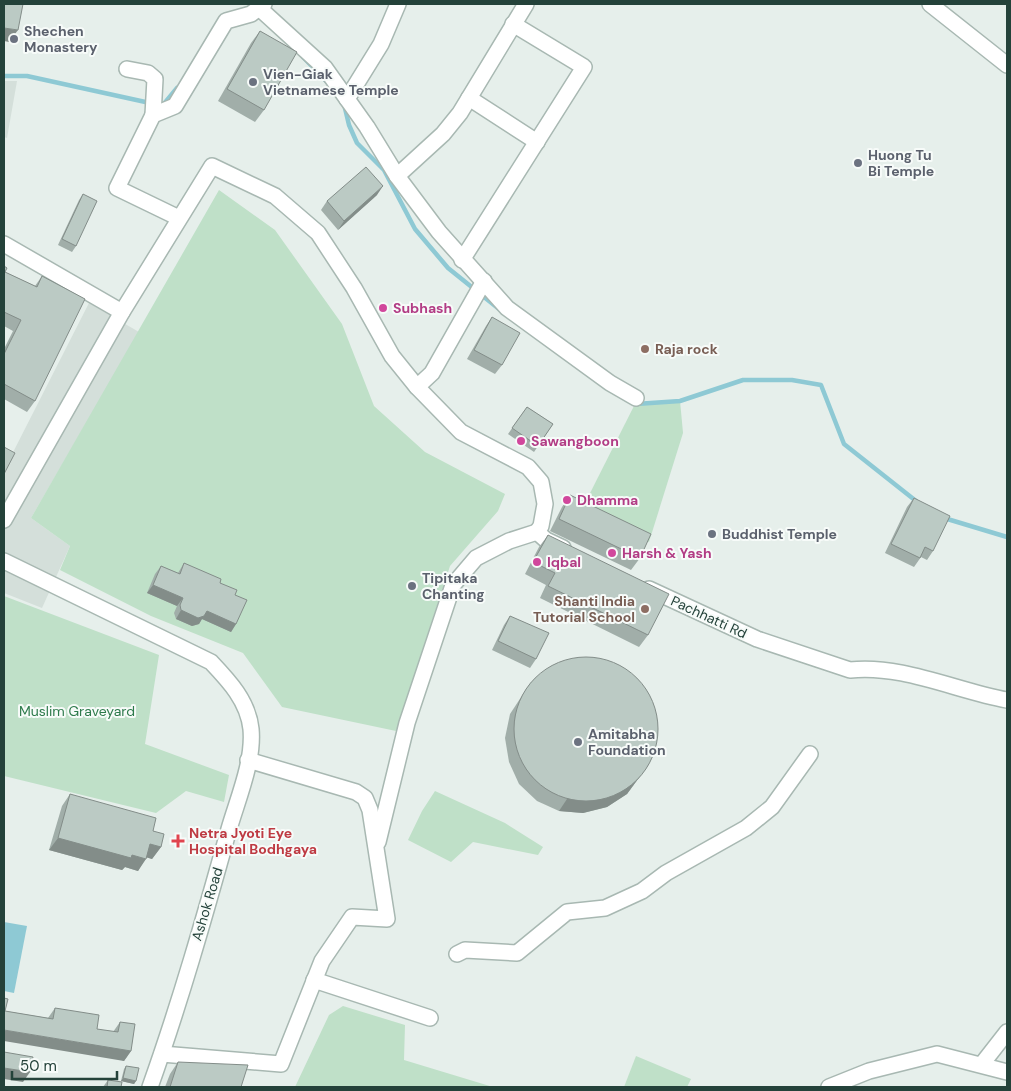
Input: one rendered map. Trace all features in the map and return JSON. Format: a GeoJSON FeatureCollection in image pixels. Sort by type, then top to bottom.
{"type":"FeatureCollection","features":[{"type":"Feature","properties":{"kind":"street"},"geometry":{"type":"LineString","coordinates":[[347,99],[381,44],[398,4]]}},
{"type":"Feature","properties":{"kind":"street"},"geometry":{"type":"LineString","coordinates":[[397,176],[443,134],[469,98],[526,4]]}},
{"type":"Feature","properties":{"kind":"street"},"geometry":{"type":"LineString","coordinates":[[930,4],[1007,65]]}},
{"type":"Feature","properties":{"kind":"street"},"geometry":{"type":"LineString","coordinates":[[153,114],[175,106],[226,21],[258,8],[325,68],[397,176],[462,260],[507,308],[610,383],[636,398]]}},
{"type":"Feature","properties":{"kind":"street"},"geometry":{"type":"LineString","coordinates":[[462,260],[584,67],[513,24]]}},
{"type":"Feature","properties":{"kind":"street"},"geometry":{"type":"LineString","coordinates":[[128,69],[152,76],[155,80],[155,94],[153,114],[117,188],[178,218]]}},
{"type":"Feature","properties":{"kind":"street"},"geometry":{"type":"LineString","coordinates":[[469,98],[537,142]]}},
{"type":"Feature","properties":{"kind":"street"},"geometry":{"type":"LineString","coordinates":[[4,520],[122,312],[178,218],[212,166],[275,196],[318,233],[354,288],[392,356],[417,387],[461,432],[528,468],[541,482],[545,504],[538,532],[509,541],[476,558],[453,585],[407,723],[376,853]]}},
{"type":"Feature","properties":{"kind":"street"},"geometry":{"type":"LineString","coordinates":[[4,244],[122,312]]}},
{"type":"Feature","properties":{"kind":"street"},"geometry":{"type":"LineString","coordinates":[[417,387],[432,373],[484,282]]}},
{"type":"Feature","properties":{"kind":"street"},"geometry":{"type":"LineString","coordinates":[[538,532],[546,540],[581,556]]}},
{"type":"Feature","properties":{"kind":"street","name":"Ashok Road"},"geometry":{"type":"LineString","coordinates":[[4,560],[211,662],[232,684],[244,704],[251,728],[248,760],[212,888],[162,1054],[150,1087]]}},
{"type":"Feature","properties":{"kind":"street","name":"Pachhatti Rd"},"geometry":{"type":"LineString","coordinates":[[634,581],[756,640],[850,670],[865,668],[889,670],[1007,700]]}},
{"type":"Feature","properties":{"kind":"street"},"geometry":{"type":"LineString","coordinates":[[457,954],[465,950],[517,953],[568,912],[606,908],[642,891],[666,873],[746,828],[772,807],[810,754]]}},
{"type":"Feature","properties":{"kind":"street"},"geometry":{"type":"LineString","coordinates":[[162,1054],[281,1064],[322,960],[352,917],[387,919],[370,810],[365,798],[356,792],[248,760]]}},
{"type":"Feature","properties":{"kind":"street"},"geometry":{"type":"LineString","coordinates":[[314,980],[430,1018]]}},
{"type":"Feature","properties":{"kind":"street"},"geometry":{"type":"LineString","coordinates":[[982,1064],[1007,1032]]}},
{"type":"Feature","properties":{"kind":"street"},"geometry":{"type":"LineString","coordinates":[[828,1087],[869,1070],[937,1054],[982,1064],[1007,1072]]}},
{"type":"Feature","properties":{"kind":"shaded area"},"geometry":{"type":"Polygon","coordinates":[[[4,81],[17,81],[7,138],[4,137],[4,81]]]}},
{"type":"Feature","properties":{"kind":"shaded area"},"geometry":{"type":"Polygon","coordinates":[[[89,303],[139,332],[31,518],[70,546],[42,608],[4,593],[4,470],[89,303]]]}},
{"type":"Feature","properties":{"kind":"green space"},"geometry":{"type":"Polygon","coordinates":[[[219,190],[275,230],[342,324],[374,406],[425,452],[505,494],[498,511],[450,566],[396,731],[282,707],[243,653],[151,616],[60,570],[70,546],[31,518],[219,190]]]}},
{"type":"Feature","properties":{"kind":"green space"},"geometry":{"type":"Polygon","coordinates":[[[680,401],[683,433],[649,542],[614,530],[581,511],[635,404],[680,401]]]}},
{"type":"Feature","properties":{"kind":"green space","name":"Muslim Graveyard"},"geometry":{"type":"Polygon","coordinates":[[[4,596],[159,655],[145,744],[229,775],[224,802],[186,791],[156,813],[4,776],[4,596]]]}},
{"type":"Feature","properties":{"kind":"green space"},"geometry":{"type":"Polygon","coordinates":[[[435,791],[505,823],[543,847],[538,855],[473,842],[451,862],[408,840],[422,811],[435,791]]]}},
{"type":"Feature","properties":{"kind":"green space"},"geometry":{"type":"Polygon","coordinates":[[[343,1006],[405,1025],[404,1060],[493,1087],[295,1087],[329,1015],[343,1006]]]}},
{"type":"Feature","properties":{"kind":"green space"},"geometry":{"type":"Polygon","coordinates":[[[636,1056],[691,1079],[687,1087],[624,1087],[636,1056]]]}},
{"type":"Feature","properties":{"kind":"water"},"geometry":{"type":"Polygon","coordinates":[[[4,922],[27,926],[14,993],[4,991],[4,922]]]}},
{"type":"Feature","properties":{"kind":"building"},"geometry":{"type":"Polygon","coordinates":[[[4,4],[23,4],[18,30],[4,28],[4,4]]]}},
{"type":"Feature","properties":{"kind":"building","name":"Vien-Giak Vietnamese Temple"},"geometry":{"type":"Polygon","coordinates":[[[260,31],[297,52],[264,110],[227,89],[260,31]]]}},
{"type":"Feature","properties":{"kind":"building"},"geometry":{"type":"Polygon","coordinates":[[[366,167],[383,186],[344,221],[327,201],[366,167]]]}},
{"type":"Feature","properties":{"kind":"building"},"geometry":{"type":"Polygon","coordinates":[[[83,194],[97,201],[76,246],[62,239],[83,194]]]}},
{"type":"Feature","properties":{"kind":"building"},"geometry":{"type":"Polygon","coordinates":[[[4,266],[7,268],[5,272],[37,287],[42,276],[85,299],[35,401],[4,384],[4,354],[21,320],[4,312],[4,266]]]}},
{"type":"Feature","properties":{"kind":"building"},"geometry":{"type":"Polygon","coordinates":[[[492,317],[520,333],[502,365],[474,350],[492,317]]]}},
{"type":"Feature","properties":{"kind":"building"},"geometry":{"type":"Polygon","coordinates":[[[527,407],[553,424],[538,446],[512,428],[527,407]]]}},
{"type":"Feature","properties":{"kind":"building"},"geometry":{"type":"Polygon","coordinates":[[[4,447],[15,453],[4,474],[4,447]]]}},
{"type":"Feature","properties":{"kind":"building"},"geometry":{"type":"Polygon","coordinates":[[[570,495],[651,534],[640,558],[559,519],[570,495]]]}},
{"type":"Feature","properties":{"kind":"building"},"geometry":{"type":"Polygon","coordinates":[[[914,498],[950,516],[933,551],[925,547],[920,558],[891,544],[914,498]]]}},
{"type":"Feature","properties":{"kind":"building"},"geometry":{"type":"Polygon","coordinates":[[[548,535],[669,594],[648,635],[548,586],[555,573],[533,562],[548,535]]]}},
{"type":"Feature","properties":{"kind":"building"},"geometry":{"type":"Polygon","coordinates":[[[184,563],[221,579],[220,583],[237,590],[235,595],[247,600],[236,624],[207,611],[204,616],[198,618],[181,610],[180,605],[183,598],[153,585],[161,566],[180,574],[184,563]]]}},
{"type":"Feature","properties":{"kind":"building"},"geometry":{"type":"Polygon","coordinates":[[[510,616],[549,633],[536,659],[498,641],[510,616]]]}},
{"type":"Feature","properties":{"kind":"building"},"geometry":{"type":"Polygon","coordinates":[[[586,657],[600,658],[614,663],[626,669],[637,678],[646,689],[652,701],[657,715],[657,743],[652,757],[646,769],[637,780],[626,789],[614,795],[600,800],[586,801],[572,800],[558,795],[546,789],[535,780],[526,769],[520,757],[515,743],[514,729],[515,715],[520,701],[526,689],[535,678],[546,669],[558,663],[572,658],[586,657]]]}},
{"type":"Feature","properties":{"kind":"building"},"geometry":{"type":"Polygon","coordinates":[[[70,794],[156,818],[153,831],[164,834],[161,847],[150,844],[146,859],[132,855],[131,858],[58,838],[70,794]]]}},
{"type":"Feature","properties":{"kind":"building"},"geometry":{"type":"Polygon","coordinates":[[[4,998],[8,999],[5,1011],[53,1019],[55,1008],[99,1015],[97,1029],[118,1032],[120,1022],[135,1024],[131,1051],[4,1030],[4,998]]]}},
{"type":"Feature","properties":{"kind":"building"},"geometry":{"type":"Polygon","coordinates":[[[4,1052],[33,1057],[30,1072],[4,1068],[4,1052]]]}},
{"type":"Feature","properties":{"kind":"building"},"geometry":{"type":"Polygon","coordinates":[[[178,1062],[248,1065],[241,1087],[170,1087],[178,1062]]]}},
{"type":"Feature","properties":{"kind":"building"},"geometry":{"type":"Polygon","coordinates":[[[126,1066],[139,1068],[136,1081],[123,1078],[126,1066]]]}},
{"type":"Feature","properties":{"kind":"building"},"geometry":{"type":"Polygon","coordinates":[[[108,1080],[122,1082],[121,1087],[107,1087],[108,1080]]]}},
{"type":"Feature","properties":{"kind":"waterway"},"geometry":{"type":"LineString","coordinates":[[303,57],[327,82]]}},
{"type":"Feature","properties":{"kind":"waterway"},"geometry":{"type":"LineString","coordinates":[[4,76],[27,76],[150,103]]}},
{"type":"Feature","properties":{"kind":"waterway"},"geometry":{"type":"LineString","coordinates":[[163,105],[177,88]]}},
{"type":"Feature","properties":{"kind":"waterway"},"geometry":{"type":"LineString","coordinates":[[344,104],[349,125],[357,143],[384,170],[415,229],[448,268],[499,309]]}},
{"type":"Feature","properties":{"kind":"waterway"},"geometry":{"type":"LineString","coordinates":[[636,404],[680,401],[743,380],[792,380],[821,385],[844,444],[916,501]]}},
{"type":"Feature","properties":{"kind":"waterway"},"geometry":{"type":"LineString","coordinates":[[944,518],[1007,537]]}},
{"type":"Feature","properties":{"kind":"place","name":"Shechen Monastery"},"geometry":{"type":"Point","coordinates":[14,39]}},
{"type":"Feature","properties":{"kind":"place","name":"Vien-Giak Vietnamese Temple"},"geometry":{"type":"Point","coordinates":[253,82]}},
{"type":"Feature","properties":{"kind":"place","name":"Huong Tu Bi Temple"},"geometry":{"type":"Point","coordinates":[858,163]}},
{"type":"Feature","properties":{"kind":"place","name":"Subhash"},"geometry":{"type":"Point","coordinates":[383,308]}},
{"type":"Feature","properties":{"kind":"place","name":"Raja rock"},"geometry":{"type":"Point","coordinates":[645,349]}},
{"type":"Feature","properties":{"kind":"place","name":"Sawangboon"},"geometry":{"type":"Point","coordinates":[521,441]}},
{"type":"Feature","properties":{"kind":"place","name":"Dhamma"},"geometry":{"type":"Point","coordinates":[567,500]}},
{"type":"Feature","properties":{"kind":"place","name":"Buddhist Temple"},"geometry":{"type":"Point","coordinates":[712,534]}},
{"type":"Feature","properties":{"kind":"place","name":"Harsh & Yash"},"geometry":{"type":"Point","coordinates":[612,553]}},
{"type":"Feature","properties":{"kind":"place","name":"Iqbal"},"geometry":{"type":"Point","coordinates":[537,562]}},
{"type":"Feature","properties":{"kind":"place","name":"Tipitaka Chanting"},"geometry":{"type":"Point","coordinates":[412,586]}},
{"type":"Feature","properties":{"kind":"place","name":"Shanti India Tutorial School"},"geometry":{"type":"Point","coordinates":[645,609]}},
{"type":"Feature","properties":{"kind":"place","name":"Amitabha Foundation"},"geometry":{"type":"Point","coordinates":[578,742]}},
{"type":"Feature","properties":{"kind":"place","name":"Netra Jyoti Eye Hospital Bodhgaya"},"geometry":{"type":"Point","coordinates":[178,841]}}]}
